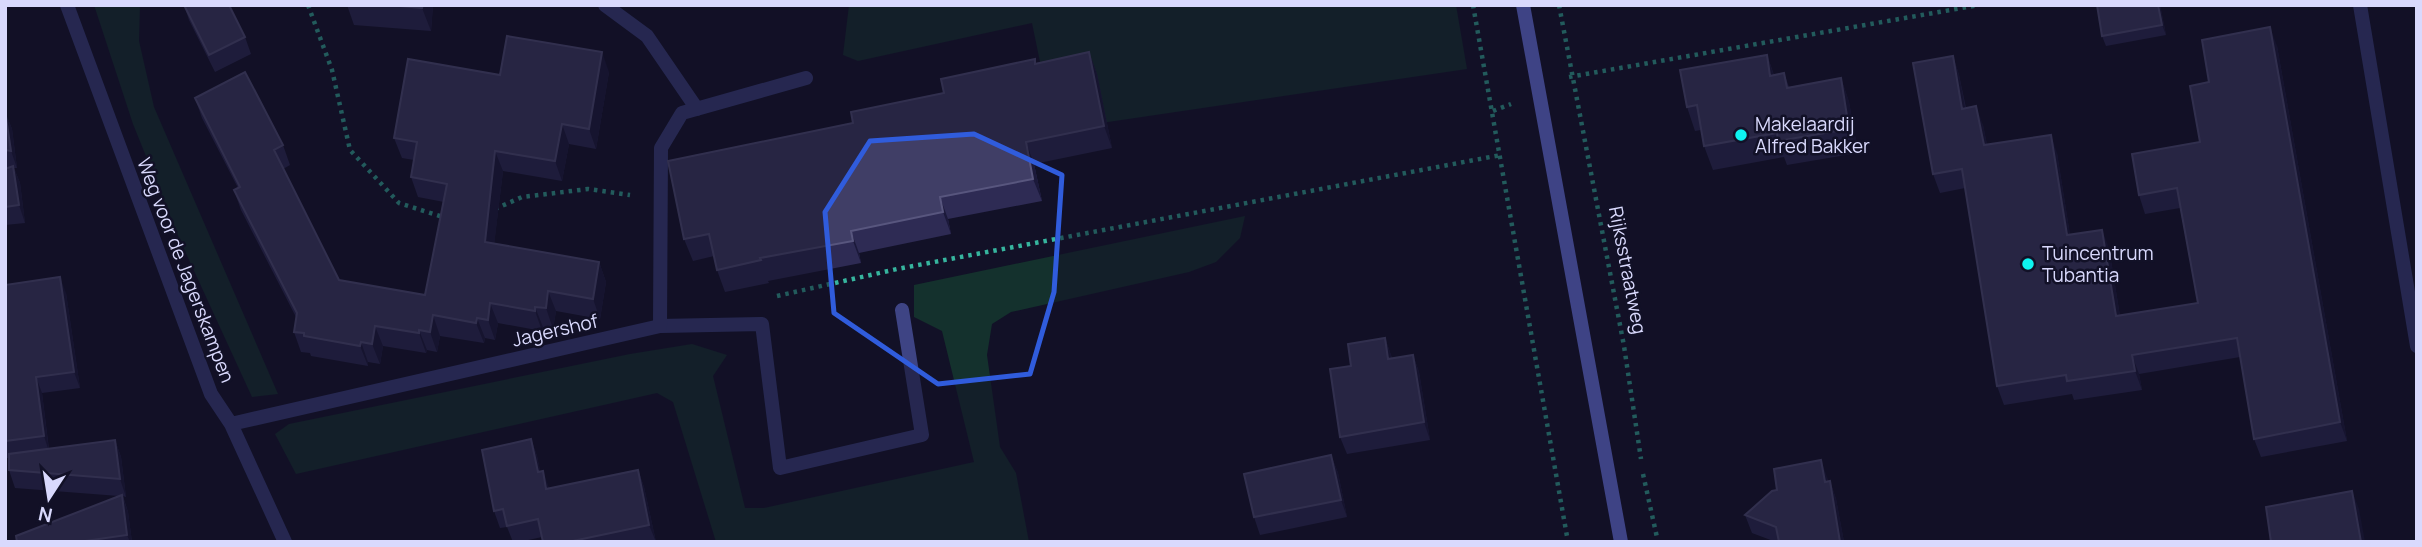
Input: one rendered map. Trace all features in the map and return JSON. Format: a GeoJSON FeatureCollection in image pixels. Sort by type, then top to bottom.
{"type":"FeatureCollection","features":[{"type":"Feature","properties":{"kind":"main road"},"geometry":{"type":"LineString","coordinates":[[1522,5],[1621,542]]}},
{"type":"Feature","properties":{"kind":"street","name":"Weg voor de Jagerskampen"},"geometry":{"type":"LineString","coordinates":[[67,5],[211,394],[231,424],[285,542]]}},
{"type":"Feature","properties":{"kind":"street"},"geometry":{"type":"LineString","coordinates":[[605,5],[647,36],[697,109]]}},
{"type":"Feature","properties":{"kind":"street"},"geometry":{"type":"LineString","coordinates":[[2360,5],[2417,346]]}},
{"type":"Feature","properties":{"kind":"street"},"geometry":{"type":"LineString","coordinates":[[660,326],[661,148],[682,113],[806,78]]}},
{"type":"Feature","properties":{"kind":"street"},"geometry":{"type":"LineString","coordinates":[[745,325],[762,324],[780,468],[922,435],[902,310]]}},
{"type":"Feature","properties":{"kind":"street","name":"Jagershof"},"geometry":{"type":"LineString","coordinates":[[231,424],[660,326],[745,325]]}},
{"type":"Feature","properties":{"kind":"path"},"geometry":{"type":"LineString","coordinates":[[308,5],[332,70],[349,150],[399,202],[449,219]]}},
{"type":"Feature","properties":{"kind":"path"},"geometry":{"type":"LineString","coordinates":[[1474,5],[1568,542]]}},
{"type":"Feature","properties":{"kind":"path","name":"Rijksstraatweg"},"geometry":{"type":"LineString","coordinates":[[1559,5],[1624,346],[1642,467],[1658,542]]}},
{"type":"Feature","properties":{"kind":"path"},"geometry":{"type":"LineString","coordinates":[[1571,76],[1979,5]]}},
{"type":"Feature","properties":{"kind":"path"},"geometry":{"type":"LineString","coordinates":[[745,325],[748,303],[842,282],[1501,155]]}},
{"type":"Feature","properties":{"kind":"path"},"geometry":{"type":"LineString","coordinates":[[492,211],[522,198],[588,189],[660,200]]}},
{"type":"Feature","properties":{"kind":"highlighted area"},"geometry":{"type":"Polygon","coordinates":[[[974,134],[1062,175],[1054,292],[1030,374],[938,384],[834,313],[825,212],[870,141],[974,134]]]}},
{"type":"Feature","properties":{"kind":"green space"},"geometry":{"type":"Polygon","coordinates":[[[94,5],[140,5],[139,41],[154,107],[278,394],[252,397],[179,238],[133,124],[94,5]]]}},
{"type":"Feature","properties":{"kind":"green space"},"geometry":{"type":"Polygon","coordinates":[[[849,5],[1456,5],[1467,69],[1054,130],[1032,23],[858,61],[843,55],[849,5]]]}},
{"type":"Feature","properties":{"kind":"green space"},"geometry":{"type":"Polygon","coordinates":[[[1245,216],[1240,238],[1216,262],[1189,272],[1011,312],[992,324],[987,355],[1000,447],[1016,473],[1029,542],[716,542],[673,402],[657,393],[296,474],[275,434],[289,424],[630,354],[692,344],[727,355],[713,376],[745,508],[764,508],[974,462],[942,331],[914,317],[914,285],[1245,216]]]}},
{"type":"Feature","properties":{"kind":"building"},"geometry":{"type":"Polygon","coordinates":[[[184,5],[229,5],[245,37],[209,55],[184,5]]]}},
{"type":"Feature","properties":{"kind":"building"},"geometry":{"type":"Polygon","coordinates":[[[389,5],[423,5],[422,8],[389,5]]]}},
{"type":"Feature","properties":{"kind":"building"},"geometry":{"type":"Polygon","coordinates":[[[2097,5],[2158,5],[2162,25],[2102,36],[2097,5]]]}},
{"type":"Feature","properties":{"kind":"building"},"geometry":{"type":"Polygon","coordinates":[[[2270,27],[2340,422],[2254,439],[2237,338],[2132,355],[2135,371],[2067,381],[2066,375],[1997,386],[1962,169],[1933,174],[1913,63],[1953,56],[1962,109],[1976,106],[1984,145],[2051,135],[2067,235],[2102,230],[2116,316],[2198,303],[2177,188],[2139,195],[2132,154],[2200,142],[2190,86],[2209,82],[2202,40],[2270,27]]]}},
{"type":"Feature","properties":{"kind":"building"},"geometry":{"type":"Polygon","coordinates":[[[507,36],[602,52],[589,129],[562,124],[555,161],[495,151],[485,242],[599,262],[593,299],[548,291],[546,308],[535,307],[535,311],[490,303],[488,320],[477,318],[476,323],[433,315],[430,332],[419,330],[419,333],[375,326],[372,344],[361,342],[360,346],[294,332],[297,313],[234,190],[240,187],[195,98],[245,72],[283,145],[274,150],[339,280],[425,295],[447,184],[411,177],[417,142],[394,138],[408,59],[500,75],[507,36]]]}},
{"type":"Feature","properties":{"kind":"building"},"geometry":{"type":"Polygon","coordinates":[[[1089,52],[1104,126],[1026,142],[1033,179],[940,197],[943,212],[851,231],[853,241],[760,258],[761,260],[717,270],[709,234],[684,239],[668,161],[853,123],[851,112],[944,93],[941,79],[1035,59],[1035,64],[1089,52]]]}},
{"type":"Feature","properties":{"kind":"building"},"geometry":{"type":"Polygon","coordinates":[[[1767,55],[1770,76],[1784,73],[1787,88],[1841,78],[1849,129],[1778,141],[1777,133],[1704,146],[1697,105],[1687,107],[1680,70],[1767,55]]]}},
{"type":"Feature","properties":{"kind":"building"},"geometry":{"type":"Polygon","coordinates":[[[5,111],[11,151],[5,150],[5,111]]]}},
{"type":"Feature","properties":{"kind":"building"},"geometry":{"type":"Polygon","coordinates":[[[13,166],[19,205],[5,207],[5,169],[13,166]]]}},
{"type":"Feature","properties":{"kind":"building"},"geometry":{"type":"Polygon","coordinates":[[[60,277],[74,372],[36,377],[44,436],[5,441],[5,285],[60,277]]]}},
{"type":"Feature","properties":{"kind":"building"},"geometry":{"type":"Polygon","coordinates":[[[1385,338],[1388,359],[1413,355],[1424,422],[1340,437],[1330,369],[1351,366],[1348,344],[1385,338]]]}},
{"type":"Feature","properties":{"kind":"building"},"geometry":{"type":"Polygon","coordinates":[[[531,439],[538,472],[543,471],[546,489],[638,470],[649,525],[568,542],[543,542],[538,519],[507,526],[503,509],[494,511],[482,450],[531,439]]]}},
{"type":"Feature","properties":{"kind":"building"},"geometry":{"type":"Polygon","coordinates":[[[115,440],[120,479],[9,470],[9,454],[115,440]]]}},
{"type":"Feature","properties":{"kind":"building"},"geometry":{"type":"Polygon","coordinates":[[[1331,455],[1341,500],[1254,517],[1244,474],[1331,455]]]}},
{"type":"Feature","properties":{"kind":"building"},"geometry":{"type":"Polygon","coordinates":[[[1821,460],[1825,482],[1830,481],[1840,542],[1779,542],[1776,527],[1745,515],[1772,491],[1777,490],[1774,469],[1821,460]]]}},
{"type":"Feature","properties":{"kind":"building"},"geometry":{"type":"Polygon","coordinates":[[[2352,491],[2361,542],[2271,542],[2266,507],[2352,491]]]}},
{"type":"Feature","properties":{"kind":"building"},"geometry":{"type":"Polygon","coordinates":[[[122,495],[127,535],[78,542],[17,542],[16,536],[122,495]]]}},
{"type":"Feature","properties":{"kind":"place","name":"Makelaardij Alfred Bakker"},"geometry":{"type":"Point","coordinates":[1741,135]}},
{"type":"Feature","properties":{"kind":"place","name":"Tuincentrum Tubantia"},"geometry":{"type":"Point","coordinates":[2028,264]}}]}
